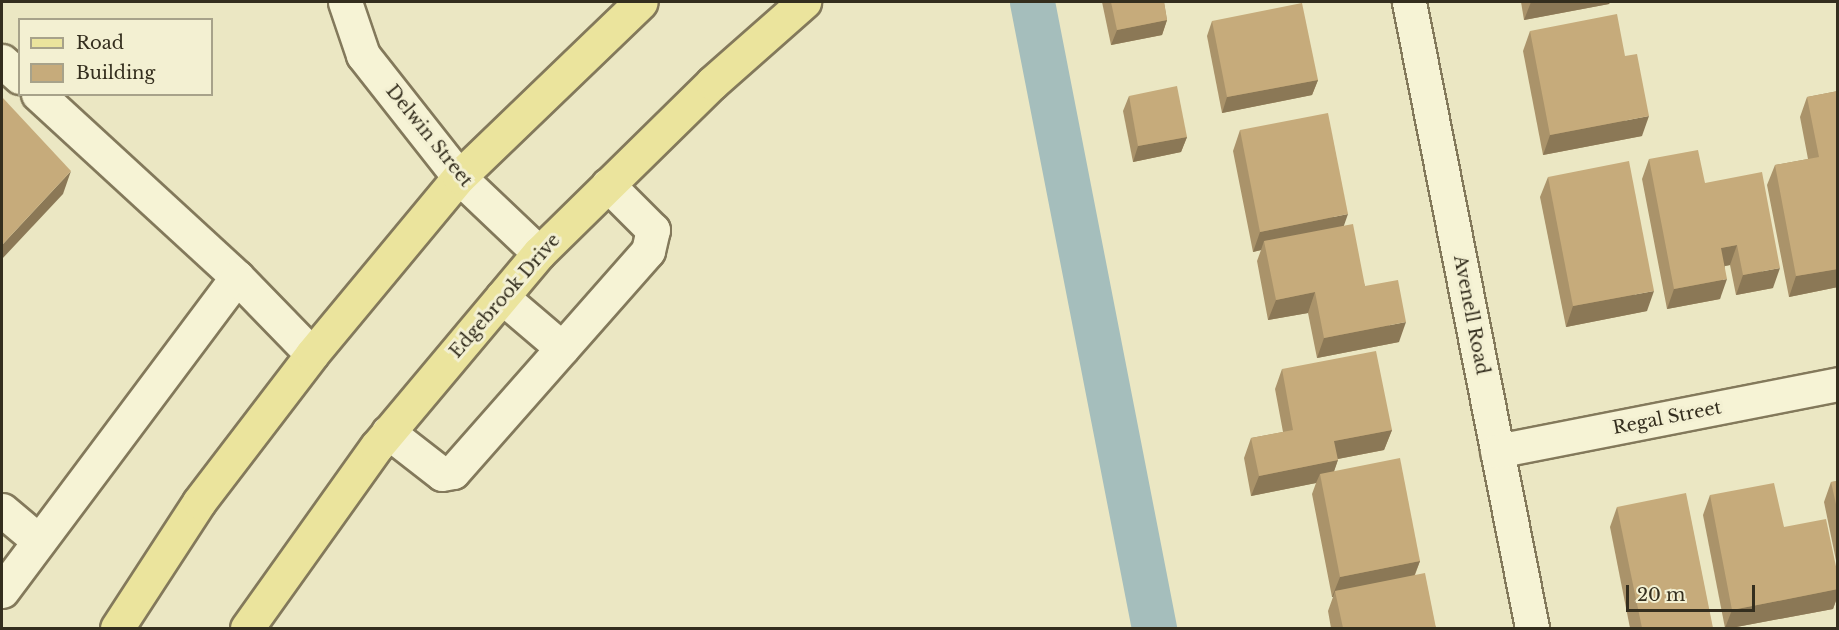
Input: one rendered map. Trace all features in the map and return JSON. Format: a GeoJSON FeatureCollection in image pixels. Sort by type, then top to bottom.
{"type":"FeatureCollection","features":[{"type":"Feature","properties":{"kind":"main road"},"geometry":{"type":"LineString","coordinates":[[117,628],[199,502],[312,354],[459,177],[641,2]]}},
{"type":"Feature","properties":{"kind":"main road","name":"Edgebrook Drive"},"geometry":{"type":"LineString","coordinates":[[247,628],[388,432],[539,253],[712,83],[804,2]]}},
{"type":"Feature","properties":{"kind":"street","name":"Delwin Street"},"geometry":{"type":"LineString","coordinates":[[345,2],[363,55],[459,177],[539,253]]}},
{"type":"Feature","properties":{"kind":"street","name":"Avenell Road"},"geometry":{"type":"LineString","coordinates":[[1409,2],[1532,628]]}},
{"type":"Feature","properties":{"kind":"street"},"geometry":{"type":"LineString","coordinates":[[2,61],[18,75]]}},
{"type":"Feature","properties":{"kind":"street"},"geometry":{"type":"LineString","coordinates":[[40,96],[237,278],[312,354]]}},
{"type":"Feature","properties":{"kind":"street"},"geometry":{"type":"LineString","coordinates":[[388,432],[442,474],[453,472],[648,251],[653,230],[608,185]]}},
{"type":"Feature","properties":{"kind":"street"},"geometry":{"type":"LineString","coordinates":[[2,591],[237,278]]}},
{"type":"Feature","properties":{"kind":"street"},"geometry":{"type":"LineString","coordinates":[[502,297],[562,348]]}},
{"type":"Feature","properties":{"kind":"street","name":"Regal Street"},"geometry":{"type":"LineString","coordinates":[[1497,451],[1838,384]]}},
{"type":"Feature","properties":{"kind":"street"},"geometry":{"type":"LineString","coordinates":[[2,510],[39,542]]}},
{"type":"Feature","properties":{"kind":"building"},"geometry":{"type":"Polygon","coordinates":[[[1111,2],[1164,2],[1167,20],[1117,30],[1111,2]]]}},
{"type":"Feature","properties":{"kind":"building"},"geometry":{"type":"Polygon","coordinates":[[[1302,3],[1318,80],[1227,97],[1212,21],[1302,3]]]}},
{"type":"Feature","properties":{"kind":"building"},"geometry":{"type":"Polygon","coordinates":[[[1617,14],[1625,56],[1637,54],[1649,116],[1550,135],[1530,31],[1617,14]]]}},
{"type":"Feature","properties":{"kind":"building"},"geometry":{"type":"Polygon","coordinates":[[[1177,86],[1187,137],[1138,146],[1129,96],[1177,86]]]}},
{"type":"Feature","properties":{"kind":"building"},"geometry":{"type":"Polygon","coordinates":[[[1838,91],[1838,269],[1796,276],[1775,165],[1819,157],[1807,97],[1838,91]]]}},
{"type":"Feature","properties":{"kind":"building"},"geometry":{"type":"Polygon","coordinates":[[[2,97],[71,171],[2,245],[2,97]]]}},
{"type":"Feature","properties":{"kind":"building"},"geometry":{"type":"Polygon","coordinates":[[[1328,113],[1348,214],[1260,232],[1240,130],[1328,113]]]}},
{"type":"Feature","properties":{"kind":"building"},"geometry":{"type":"Polygon","coordinates":[[[1698,150],[1705,183],[1762,172],[1780,268],[1743,275],[1737,245],[1721,248],[1727,279],[1674,289],[1649,159],[1698,150]]]}},
{"type":"Feature","properties":{"kind":"building"},"geometry":{"type":"Polygon","coordinates":[[[1629,161],[1654,291],[1573,306],[1548,177],[1629,161]]]}},
{"type":"Feature","properties":{"kind":"building"},"geometry":{"type":"Polygon","coordinates":[[[1353,224],[1365,286],[1398,280],[1406,322],[1324,338],[1315,292],[1276,300],[1264,241],[1353,224]]]}},
{"type":"Feature","properties":{"kind":"building"},"geometry":{"type":"Polygon","coordinates":[[[1376,351],[1392,430],[1334,441],[1338,460],[1259,476],[1251,438],[1293,430],[1282,369],[1376,351]]]}},
{"type":"Feature","properties":{"kind":"building"},"geometry":{"type":"Polygon","coordinates":[[[1400,458],[1420,561],[1340,577],[1320,474],[1400,458]]]}},
{"type":"Feature","properties":{"kind":"building"},"geometry":{"type":"Polygon","coordinates":[[[1838,481],[1838,513],[1831,482],[1838,481]]]}},
{"type":"Feature","properties":{"kind":"building"},"geometry":{"type":"Polygon","coordinates":[[[1774,483],[1784,527],[1826,519],[1838,576],[1838,589],[1732,610],[1710,495],[1774,483]]]}},
{"type":"Feature","properties":{"kind":"building"},"geometry":{"type":"Polygon","coordinates":[[[1686,493],[1713,628],[1642,628],[1617,507],[1686,493]]]}},
{"type":"Feature","properties":{"kind":"building"},"geometry":{"type":"Polygon","coordinates":[[[1425,573],[1436,628],[1343,628],[1335,591],[1425,573]]]}},
{"type":"Feature","properties":{"kind":"waterway"},"geometry":{"type":"LineString","coordinates":[[1032,2],[1154,628]]}}]}
